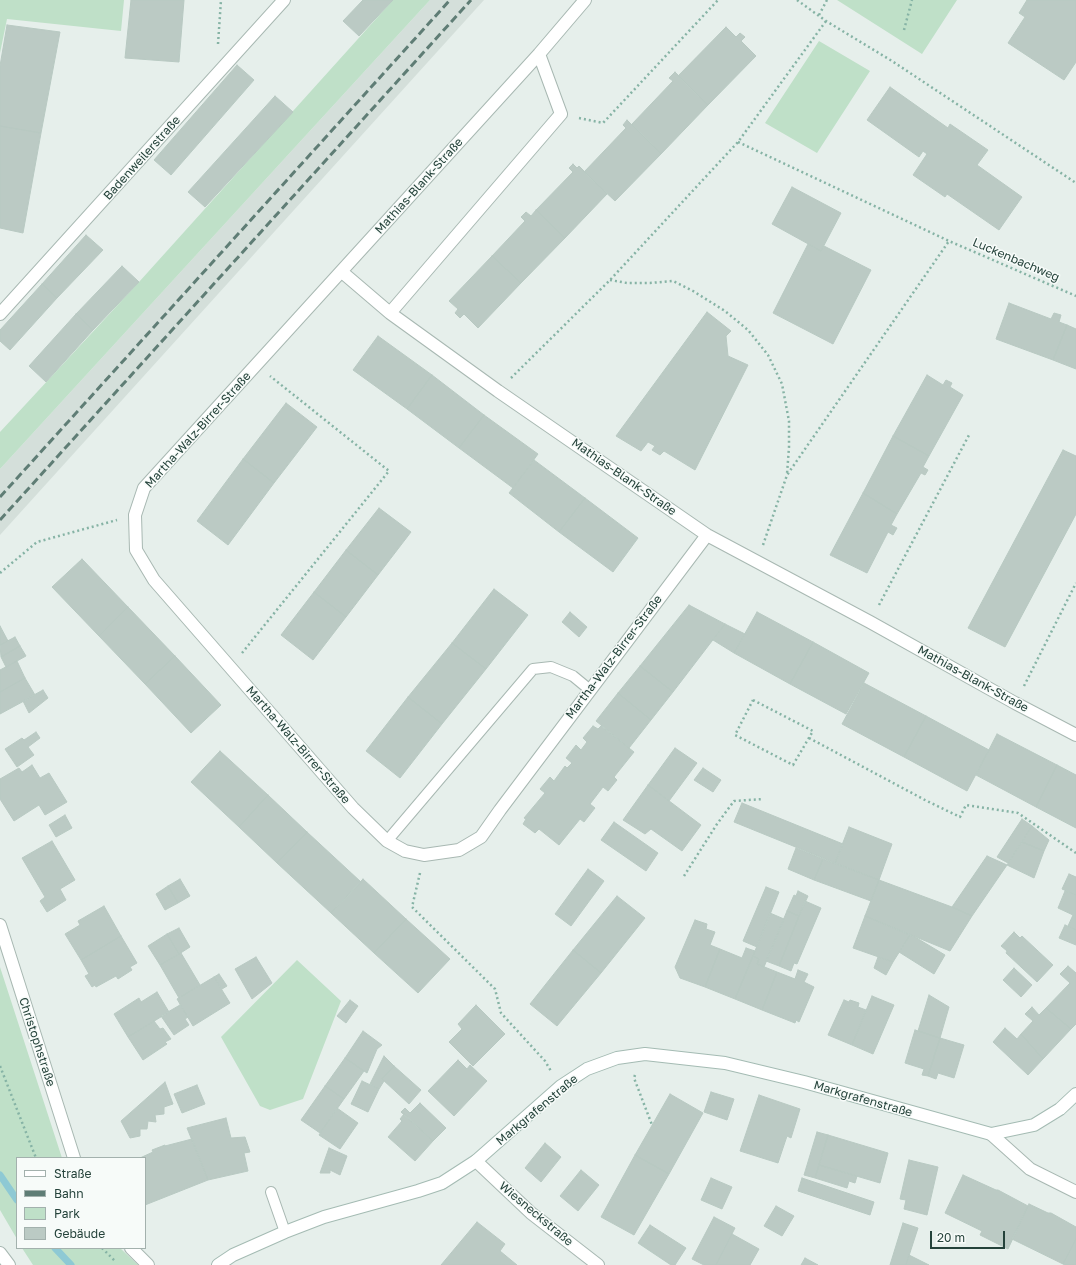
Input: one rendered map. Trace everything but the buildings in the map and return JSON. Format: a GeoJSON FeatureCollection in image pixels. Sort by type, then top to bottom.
{"type":"FeatureCollection","features":[{"type":"Feature","properties":{"kind":"street","name":"Badenweilerstraße"},"geometry":{"type":"LineString","coordinates":[[0,314],[284,0]]}},
{"type":"Feature","properties":{"kind":"street","name":"Mathias-Blank-Straße"},"geometry":{"type":"LineString","coordinates":[[585,0],[539,54],[342,272],[390,313],[498,391],[707,535],[1076,735]]}},
{"type":"Feature","properties":{"kind":"street"},"geometry":{"type":"LineString","coordinates":[[390,313],[561,114],[539,54]]}},
{"type":"Feature","properties":{"kind":"street","name":"Martha-Walz-Birrer-Straße"},"geometry":{"type":"LineString","coordinates":[[342,272],[144,488],[135,515],[136,550],[154,580],[352,808],[387,841],[405,851],[424,855],[459,850],[482,836],[707,535]]}},
{"type":"Feature","properties":{"kind":"street","name":"Christophstraße"},"geometry":{"type":"LineString","coordinates":[[0,925],[74,1157]]}},
{"type":"Feature","properties":{"kind":"street","name":"Markgrafenstraße"},"geometry":{"type":"LineString","coordinates":[[218,1265],[233,1255],[324,1217],[442,1183],[476,1161],[561,1086],[587,1069],[617,1058],[645,1054],[725,1063],[804,1082],[991,1134],[1034,1125],[1060,1109],[1076,1094]]}},
{"type":"Feature","properties":{"kind":"street"},"geometry":{"type":"LineString","coordinates":[[991,1134],[1030,1169],[1076,1192]]}},
{"type":"Feature","properties":{"kind":"street","name":"Wiesneckstraße"},"geometry":{"type":"LineString","coordinates":[[476,1161],[531,1213],[598,1265]]}},
{"type":"Feature","properties":{"kind":"street"},"geometry":{"type":"LineString","coordinates":[[132,1249],[148,1265]]}},
{"type":"Feature","properties":{"kind":"street"},"geometry":{"type":"LineString","coordinates":[[0,1252],[9,1265]]}},
{"type":"Feature","properties":{"kind":"lane"},"geometry":{"type":"LineString","coordinates":[[387,841],[533,668],[551,667],[573,676],[590,690]]}},
{"type":"Feature","properties":{"kind":"lane"},"geometry":{"type":"LineString","coordinates":[[271,1192],[285,1232]]}},
{"type":"Feature","properties":{"kind":"path"},"geometry":{"type":"LineString","coordinates":[[216,76],[221,0]]}},
{"type":"Feature","properties":{"kind":"path"},"geometry":{"type":"LineString","coordinates":[[561,114],[603,123],[718,0]]}},
{"type":"Feature","properties":{"kind":"path"},"geometry":{"type":"LineString","coordinates":[[797,0],[826,21],[892,61],[1076,183]]}},
{"type":"Feature","properties":{"kind":"path"},"geometry":{"type":"LineString","coordinates":[[819,15],[827,0]]}},
{"type":"Feature","properties":{"kind":"path"},"geometry":{"type":"LineString","coordinates":[[904,30],[912,0]]}},
{"type":"Feature","properties":{"kind":"path"},"geometry":{"type":"LineString","coordinates":[[498,391],[610,280],[738,142],[826,21]]}},
{"type":"Feature","properties":{"kind":"path","name":"Luckenbachweg"},"geometry":{"type":"LineString","coordinates":[[738,142],[949,241],[1076,296]]}},
{"type":"Feature","properties":{"kind":"path"},"geometry":{"type":"LineString","coordinates":[[787,475],[949,241]]}},
{"type":"Feature","properties":{"kind":"path"},"geometry":{"type":"LineString","coordinates":[[610,280],[627,283],[650,284],[673,281],[693,291],[725,311],[748,330],[768,355],[782,384],[788,421],[789,447],[787,475],[758,562]]}},
{"type":"Feature","properties":{"kind":"path"},"geometry":{"type":"LineString","coordinates":[[230,667],[389,471],[256,365]]}},
{"type":"Feature","properties":{"kind":"path"},"geometry":{"type":"LineString","coordinates":[[870,622],[969,435]]}},
{"type":"Feature","properties":{"kind":"path"},"geometry":{"type":"LineString","coordinates":[[0,574],[37,542],[135,515]]}},
{"type":"Feature","properties":{"kind":"path"},"geometry":{"type":"LineString","coordinates":[[1015,703],[1076,583]]}},
{"type":"Feature","properties":{"kind":"path"},"geometry":{"type":"LineString","coordinates":[[753,700],[813,731],[809,738],[793,765],[735,735],[753,700]]}},
{"type":"Feature","properties":{"kind":"path"},"geometry":{"type":"LineString","coordinates":[[809,738],[960,817],[966,805],[1018,813],[1076,853]]}},
{"type":"Feature","properties":{"kind":"path"},"geometry":{"type":"LineString","coordinates":[[684,876],[717,824],[734,801],[763,799]]}},
{"type":"Feature","properties":{"kind":"path"},"geometry":{"type":"LineString","coordinates":[[424,855],[412,907],[495,989],[501,1013],[545,1061],[561,1086]]}},
{"type":"Feature","properties":{"kind":"path"},"geometry":{"type":"LineString","coordinates":[[645,1054],[634,1078],[652,1125]]}},
{"type":"Feature","properties":{"kind":"path"},"geometry":{"type":"LineString","coordinates":[[0,1066],[36,1157]]}},
{"type":"Feature","properties":{"kind":"path"},"geometry":{"type":"LineString","coordinates":[[103,1249],[119,1265]]}},
{"type":"Feature","properties":{"kind":"shaded area"},"geometry":{"type":"Polygon","coordinates":[[[430,0],[484,0],[0,535],[0,469],[430,0]]]}},
{"type":"Feature","properties":{"kind":"green space"},"geometry":{"type":"Polygon","coordinates":[[[0,0],[124,0],[121,31],[7,19],[0,53],[0,0]]]}},
{"type":"Feature","properties":{"kind":"green space"},"geometry":{"type":"Polygon","coordinates":[[[393,0],[430,0],[0,469],[0,432],[139,282],[393,0]]]}},
{"type":"Feature","properties":{"kind":"green space"},"geometry":{"type":"Polygon","coordinates":[[[837,0],[957,0],[922,54],[837,0]]]}},
{"type":"Feature","properties":{"kind":"green space"},"geometry":{"type":"Polygon","coordinates":[[[819,41],[870,71],[817,153],[765,123],[819,41]]]}},
{"type":"Feature","properties":{"kind":"green space"},"geometry":{"type":"Polygon","coordinates":[[[297,960],[341,1001],[303,1099],[270,1110],[260,1106],[221,1037],[297,960]]]}},
{"type":"Feature","properties":{"kind":"green space"},"geometry":{"type":"Polygon","coordinates":[[[0,967],[62,1157],[16,1157],[16,1237],[0,1210],[0,967]]]}},
{"type":"Feature","properties":{"kind":"green space"},"geometry":{"type":"Polygon","coordinates":[[[23,1249],[121,1249],[138,1265],[33,1265],[23,1249]]]}},
{"type":"Feature","properties":{"kind":"waterway"},"geometry":{"type":"LineString","coordinates":[[0,1175],[16,1199]]}},
{"type":"Feature","properties":{"kind":"waterway"},"geometry":{"type":"LineString","coordinates":[[56,1249],[71,1265]]}},
{"type":"Feature","properties":{"kind":"railway"},"geometry":{"type":"LineString","coordinates":[[0,497],[450,0]]}},
{"type":"Feature","properties":{"kind":"railway"},"geometry":{"type":"LineString","coordinates":[[0,520],[471,0]]}}]}
